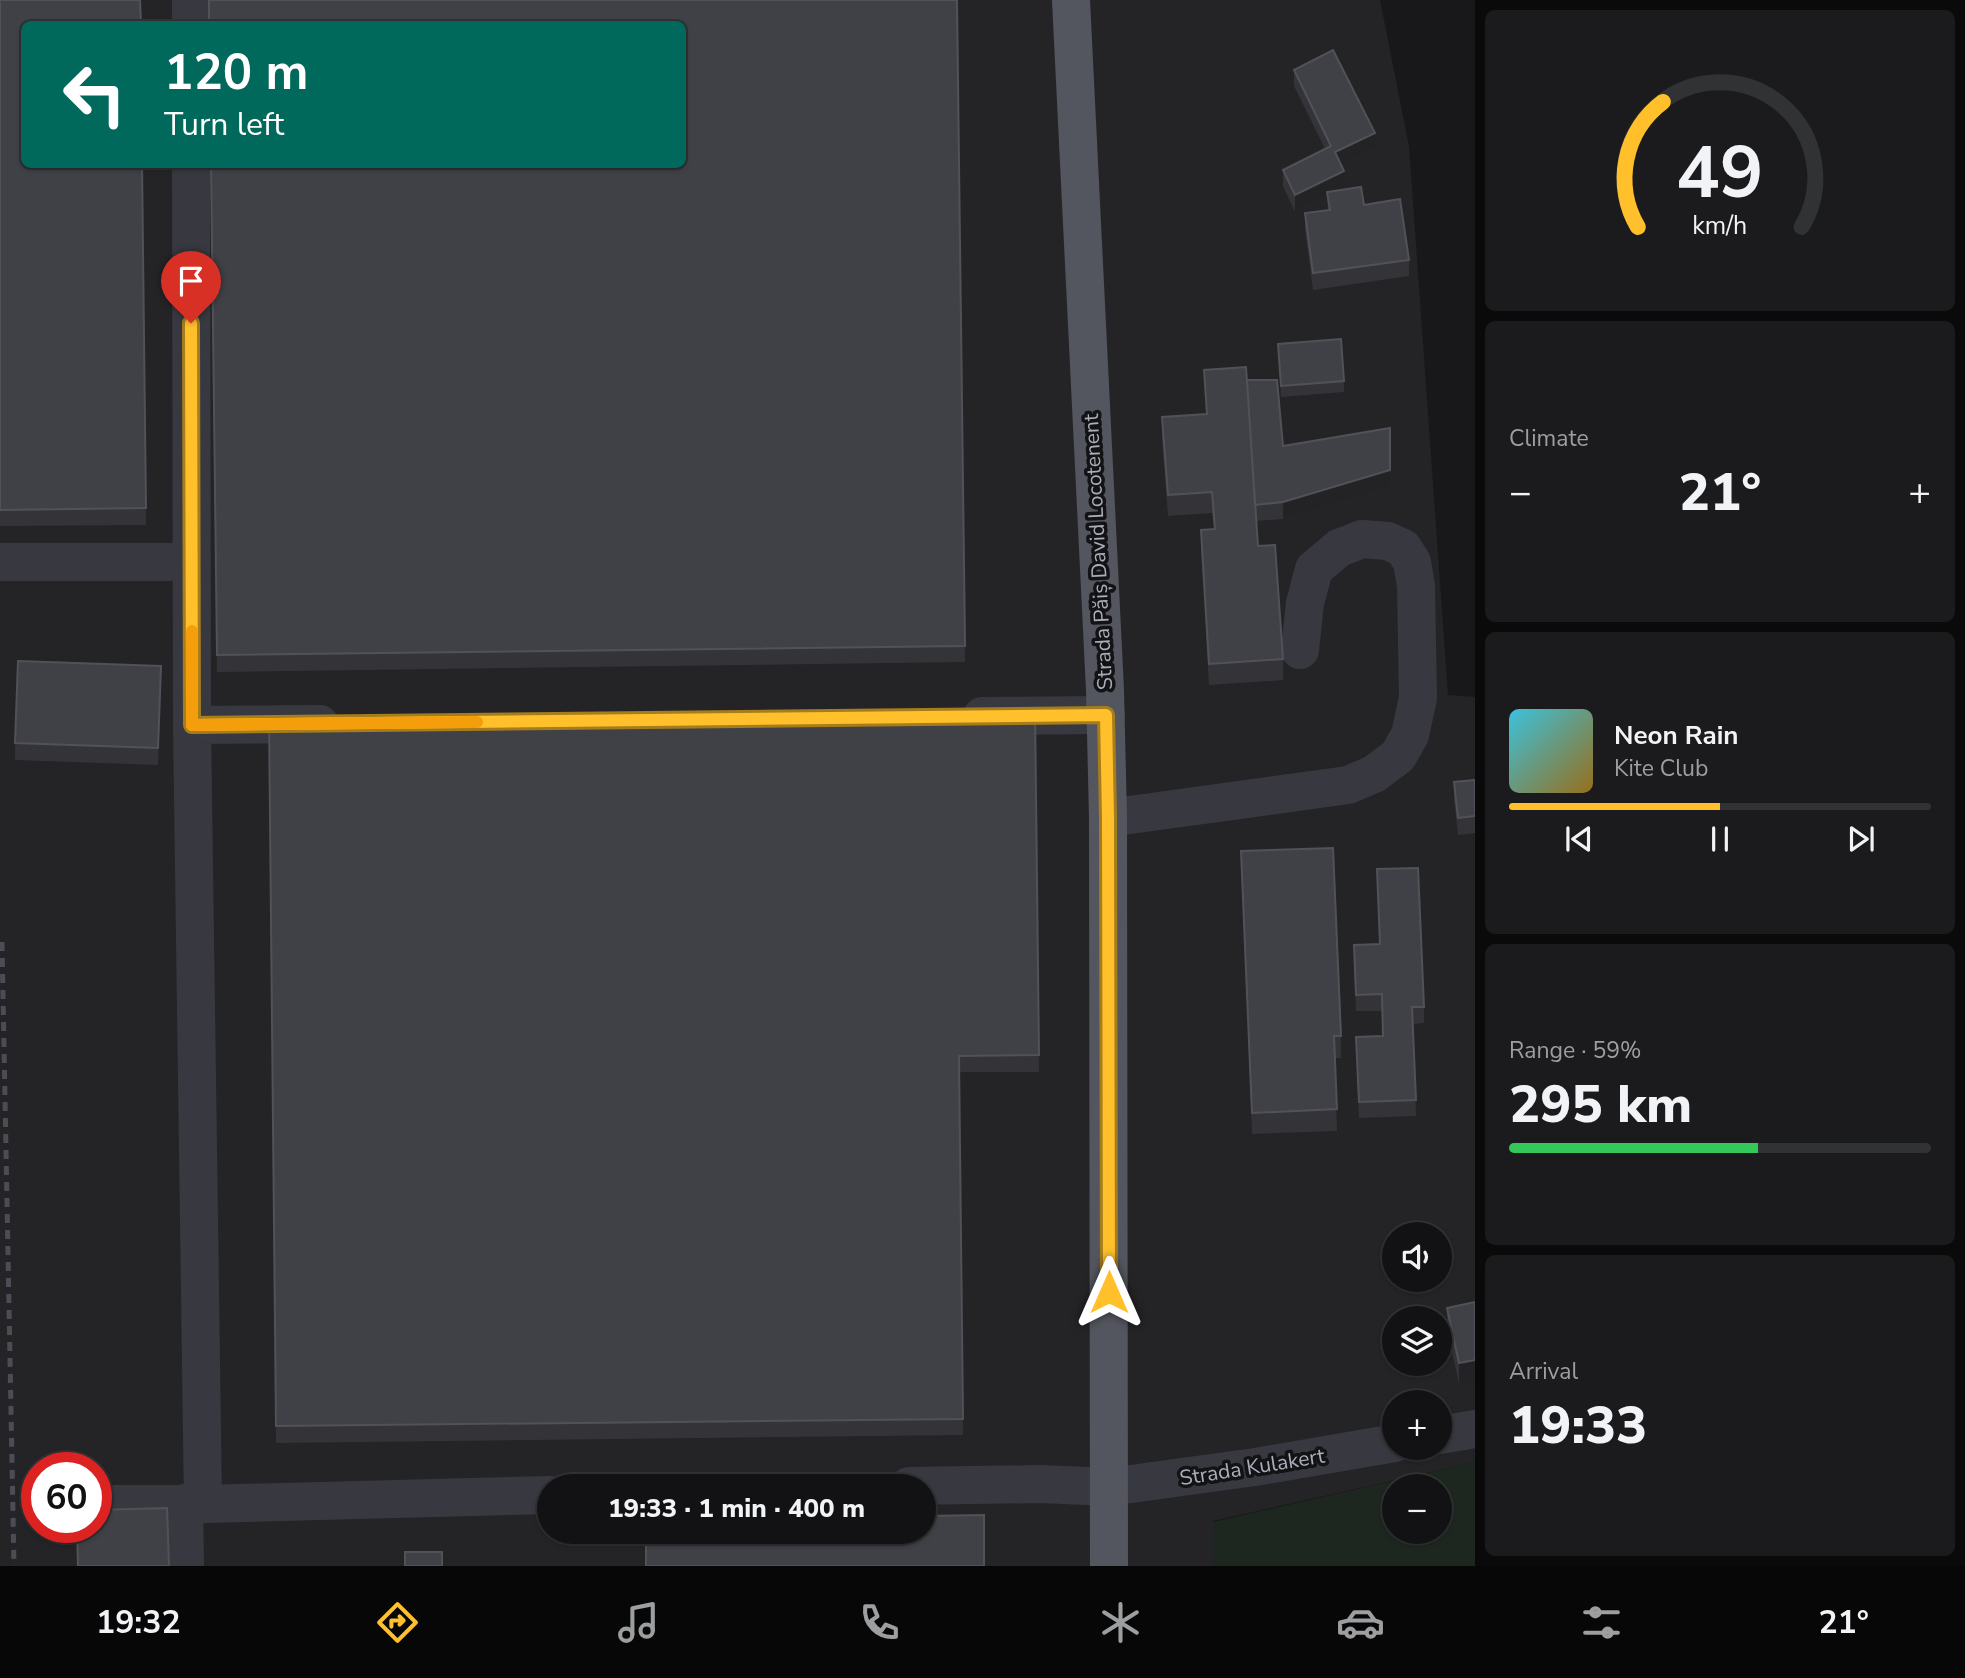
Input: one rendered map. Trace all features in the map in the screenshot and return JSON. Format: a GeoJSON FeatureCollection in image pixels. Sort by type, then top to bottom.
{"type":"FeatureCollection","features":[{"type":"Feature","properties":{"kind":"main road","name":"Strada Păiș David Locotenent"},"geometry":{"type":"LineString","coordinates":[[1071,0],[1106,715],[1109,1566]]}},
{"type":"Feature","properties":{"kind":"street"},"geometry":{"type":"LineString","coordinates":[[191,0],[191,21]]}},
{"type":"Feature","properties":{"kind":"street"},"geometry":{"type":"LineString","coordinates":[[185,1566],[194,1504],[191,168]]}},
{"type":"Feature","properties":{"kind":"street"},"geometry":{"type":"LineString","coordinates":[[1108,818],[1348,785],[1374,774],[1398,756],[1410,735],[1418,698],[1416,586],[1412,562],[1403,548],[1388,541],[1362,539],[1339,548],[1314,569],[1305,603],[1300,650]]}},
{"type":"Feature","properties":{"kind":"street"},"geometry":{"type":"LineString","coordinates":[[0,562],[192,562]]}},
{"type":"Feature","properties":{"kind":"street"},"geometry":{"type":"LineString","coordinates":[[953,716],[1106,715]]}},
{"type":"Feature","properties":{"kind":"street"},"geometry":{"type":"LineString","coordinates":[[192,725],[358,723]]}},
{"type":"Feature","properties":{"kind":"street"},"geometry":{"type":"LineString","coordinates":[[1452,1433],[1475,1429]]}},
{"type":"Feature","properties":{"kind":"street","name":"Strada Kulakert"},"geometry":{"type":"LineString","coordinates":[[936,1486],[1041,1484],[1109,1487],[1255,1468],[1382,1445]]}},
{"type":"Feature","properties":{"kind":"street"},"geometry":{"type":"LineString","coordinates":[[112,1504],[537,1495]]}},
{"type":"Feature","properties":{"kind":"shaded area"},"geometry":{"type":"Polygon","coordinates":[[[0,0],[1380,0],[1409,146],[1448,695],[1475,697],[1475,1462],[1422,1474],[1382,1474],[1382,1483],[1213,1521],[1213,1566],[0,1566],[0,0]]]}},
{"type":"Feature","properties":{"kind":"shaded area"},"geometry":{"type":"Polygon","coordinates":[[[1475,1462],[1475,1566],[1213,1566],[1213,1522],[1382,1483],[1382,1544],[1452,1544],[1452,1474],[1423,1474],[1475,1462]]]}},
{"type":"Feature","properties":{"kind":"building"},"geometry":{"type":"Polygon","coordinates":[[[0,0],[140,0],[141,21],[21,21],[21,168],[142,168],[146,508],[0,510],[0,0]]]}},
{"type":"Feature","properties":{"kind":"building"},"geometry":{"type":"Polygon","coordinates":[[[209,0],[957,0],[965,646],[217,655],[211,168],[686,168],[686,21],[209,21],[209,0]]]}},
{"type":"Feature","properties":{"kind":"building"},"geometry":{"type":"Polygon","coordinates":[[[1333,50],[1375,133],[1335,152],[1344,171],[1295,195],[1283,170],[1331,146],[1294,70],[1333,50]]]}},
{"type":"Feature","properties":{"kind":"building"},"geometry":{"type":"Polygon","coordinates":[[[1361,187],[1364,205],[1400,199],[1409,260],[1313,273],[1305,213],[1330,210],[1327,192],[1361,187]]]}},
{"type":"Feature","properties":{"kind":"building"},"geometry":{"type":"Polygon","coordinates":[[[1341,339],[1344,381],[1281,386],[1278,344],[1341,339]]]}},
{"type":"Feature","properties":{"kind":"building"},"geometry":{"type":"Polygon","coordinates":[[[1246,367],[1258,546],[1275,545],[1283,659],[1209,664],[1201,530],[1215,529],[1212,492],[1168,495],[1162,417],[1207,414],[1204,370],[1246,367]]]}},
{"type":"Feature","properties":{"kind":"building"},"geometry":{"type":"Polygon","coordinates":[[[1247,380],[1277,380],[1283,446],[1390,428],[1390,470],[1283,502],[1255,505],[1247,380]]]}},
{"type":"Feature","properties":{"kind":"building"},"geometry":{"type":"Polygon","coordinates":[[[18,661],[161,666],[158,748],[15,743],[18,661]]]}},
{"type":"Feature","properties":{"kind":"building"},"geometry":{"type":"Polygon","coordinates":[[[1035,709],[1039,1055],[959,1056],[963,1419],[276,1426],[269,717],[1035,709]]]}},
{"type":"Feature","properties":{"kind":"building"},"geometry":{"type":"Polygon","coordinates":[[[1475,780],[1475,816],[1458,818],[1454,782],[1475,780]]]}},
{"type":"Feature","properties":{"kind":"building"},"geometry":{"type":"Polygon","coordinates":[[[1333,848],[1341,1036],[1334,1036],[1337,1109],[1252,1113],[1241,851],[1333,848]]]}},
{"type":"Feature","properties":{"kind":"building"},"geometry":{"type":"Polygon","coordinates":[[[1418,868],[1424,1007],[1412,1007],[1416,1100],[1359,1102],[1356,1037],[1383,1036],[1382,994],[1356,995],[1354,945],[1380,944],[1377,869],[1418,868]]]}},
{"type":"Feature","properties":{"kind":"building"},"geometry":{"type":"Polygon","coordinates":[[[1475,1302],[1475,1360],[1459,1363],[1452,1331],[1452,1307],[1475,1302]]]}},
{"type":"Feature","properties":{"kind":"building"},"geometry":{"type":"Polygon","coordinates":[[[167,1508],[169,1566],[78,1566],[77,1543],[112,1543],[112,1510],[167,1508]]]}},
{"type":"Feature","properties":{"kind":"building"},"geometry":{"type":"Polygon","coordinates":[[[984,1515],[984,1566],[646,1566],[646,1544],[936,1544],[936,1516],[984,1515]]]}},
{"type":"Feature","properties":{"kind":"building"},"geometry":{"type":"Polygon","coordinates":[[[405,1552],[442,1552],[442,1566],[405,1566],[405,1552]]]}},
{"type":"Feature","properties":{"kind":"railway"},"geometry":{"type":"LineString","coordinates":[[2,942],[14,1566]]}},
{"type":"Feature","properties":{"kind":"slow traffic"},"geometry":{"type":"LineString","coordinates":[[192,631],[192,725],[477,722]]}},
{"type":"Feature","properties":{"kind":"route"},"geometry":{"type":"LineString","coordinates":[[191,323],[192,725],[1106,715],[1109,1292]]}}]}
